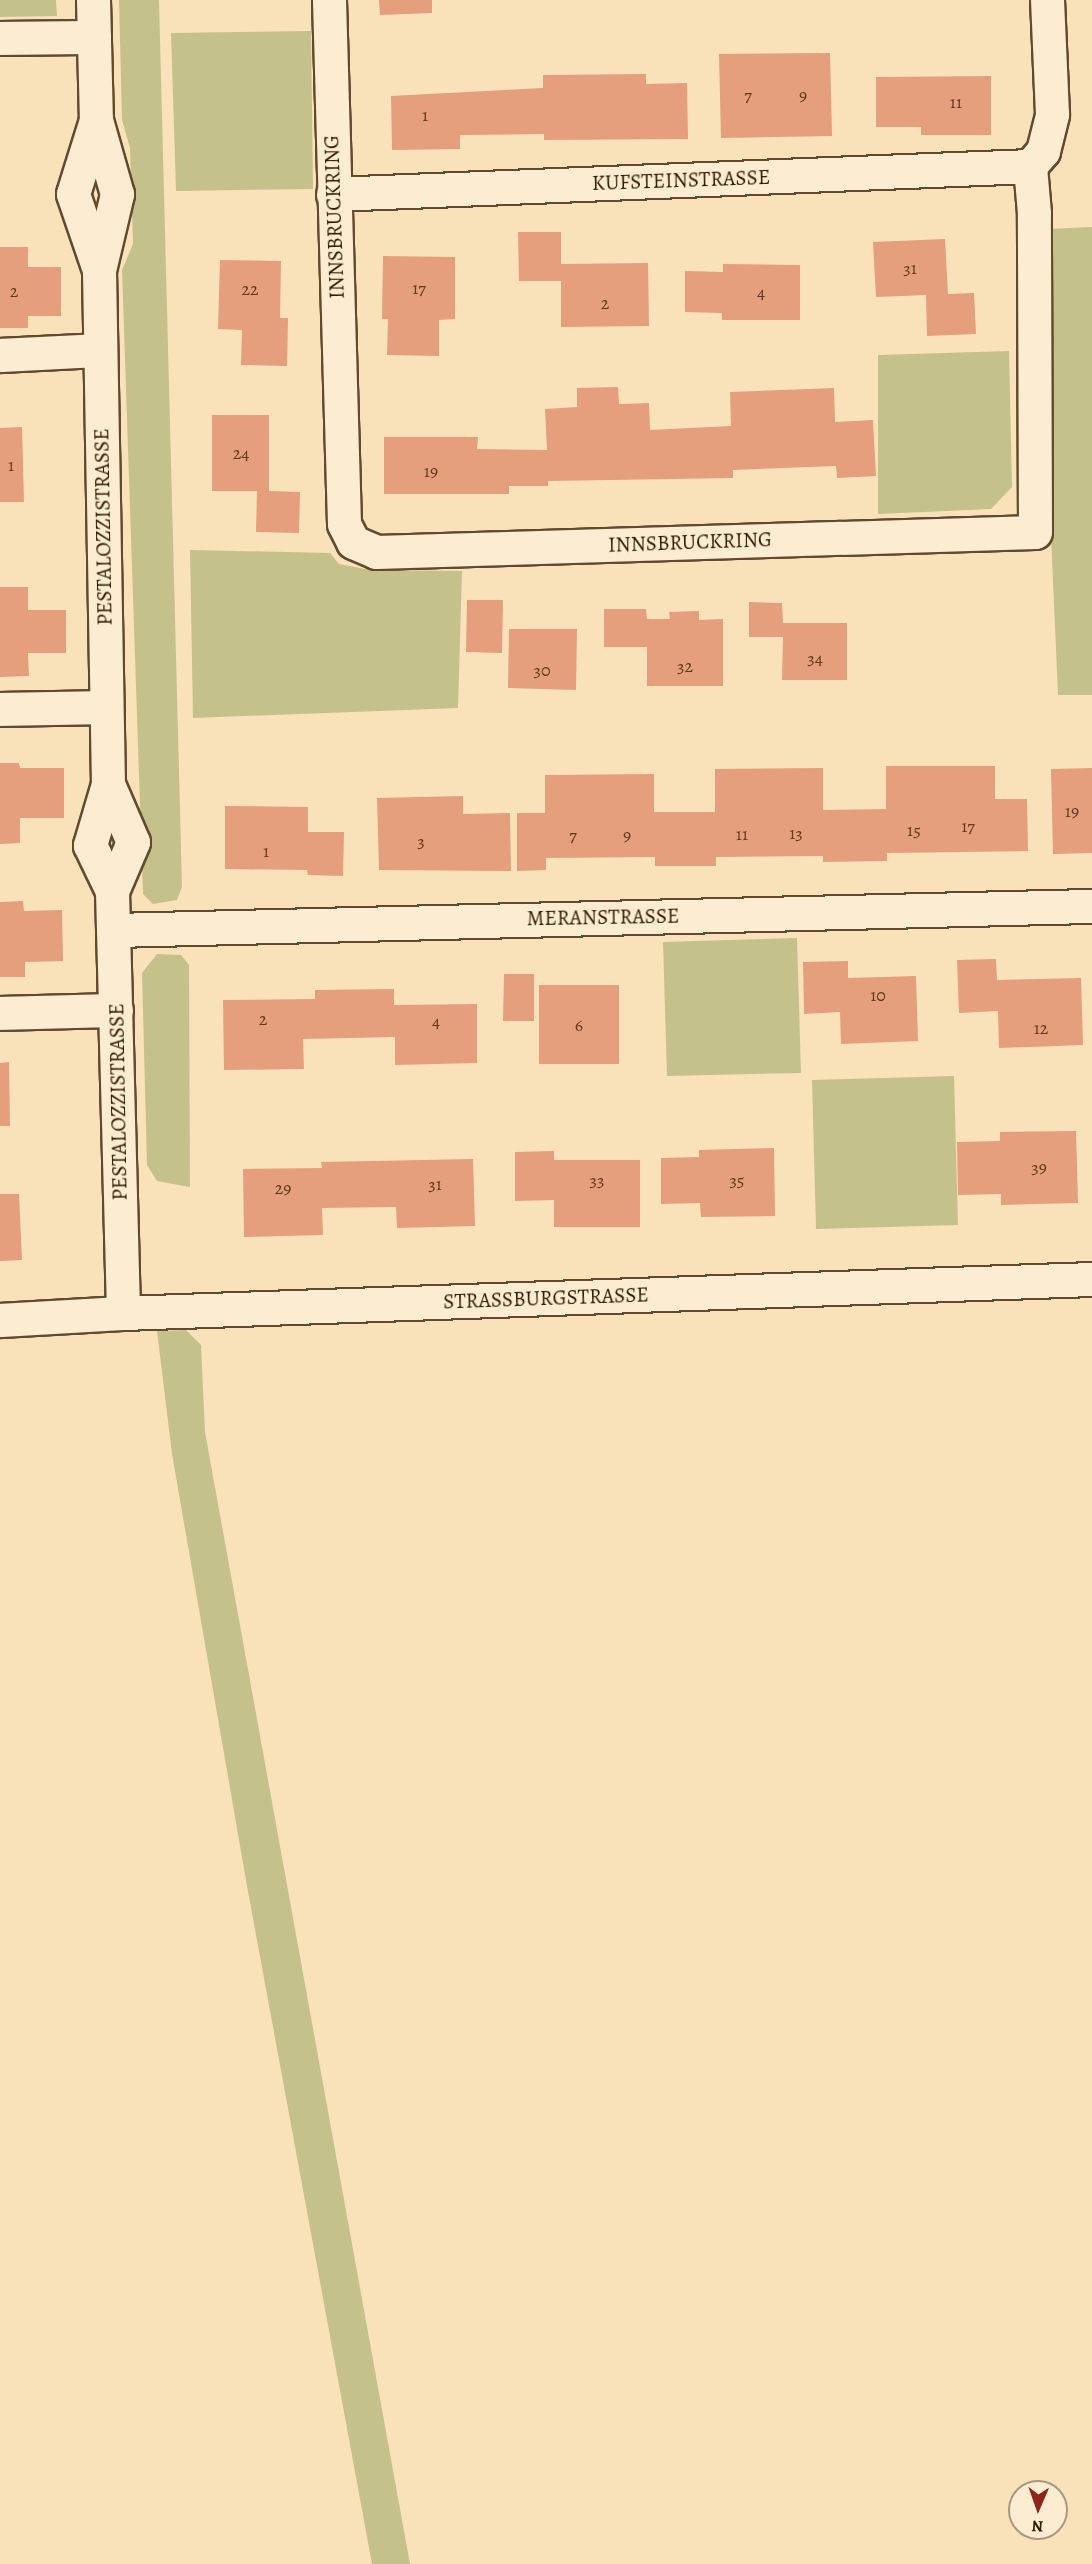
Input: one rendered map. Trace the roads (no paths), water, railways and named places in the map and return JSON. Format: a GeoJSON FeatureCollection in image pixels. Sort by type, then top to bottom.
{"type":"FeatureCollection","features":[{"type":"Feature","properties":{"kind":"street","name":"PESTALOZZISTRASSE"},"geometry":{"type":"LineString","coordinates":[[93,0],[96,120],[117,194],[99,270],[108,784],[133,842],[112,891],[123,1312]]}},
{"type":"Feature","properties":{"kind":"street","name":"INNSBRUCKRING"},"geometry":{"type":"LineString","coordinates":[[329,0],[344,524],[353,542],[376,552],[1035,532],[1034,213],[1030,166]]}},
{"type":"Feature","properties":{"kind":"street"},"geometry":{"type":"LineString","coordinates":[[1030,166],[1043,152],[1052,114],[1047,0]]}},
{"type":"Feature","properties":{"kind":"street"},"geometry":{"type":"LineString","coordinates":[[0,39],[94,37]]}},
{"type":"Feature","properties":{"kind":"street","name":"KUFSTEINSTRASSE"},"geometry":{"type":"LineString","coordinates":[[333,194],[1030,166]]}},
{"type":"Feature","properties":{"kind":"street"},"geometry":{"type":"LineString","coordinates":[[0,355],[100,350]]}},
{"type":"Feature","properties":{"kind":"street"},"geometry":{"type":"LineString","coordinates":[[0,709],[106,706]]}},
{"type":"Feature","properties":{"kind":"street","name":"MERANSTRASSE"},"geometry":{"type":"LineString","coordinates":[[114,930],[1092,906]]}},
{"type":"Feature","properties":{"kind":"street"},"geometry":{"type":"LineString","coordinates":[[0,1013],[116,1010]]}},
{"type":"Feature","properties":{"kind":"street","name":"STRASSBURGSTRASSE"},"geometry":{"type":"LineString","coordinates":[[0,1320],[123,1312],[1092,1279]]}}]}
